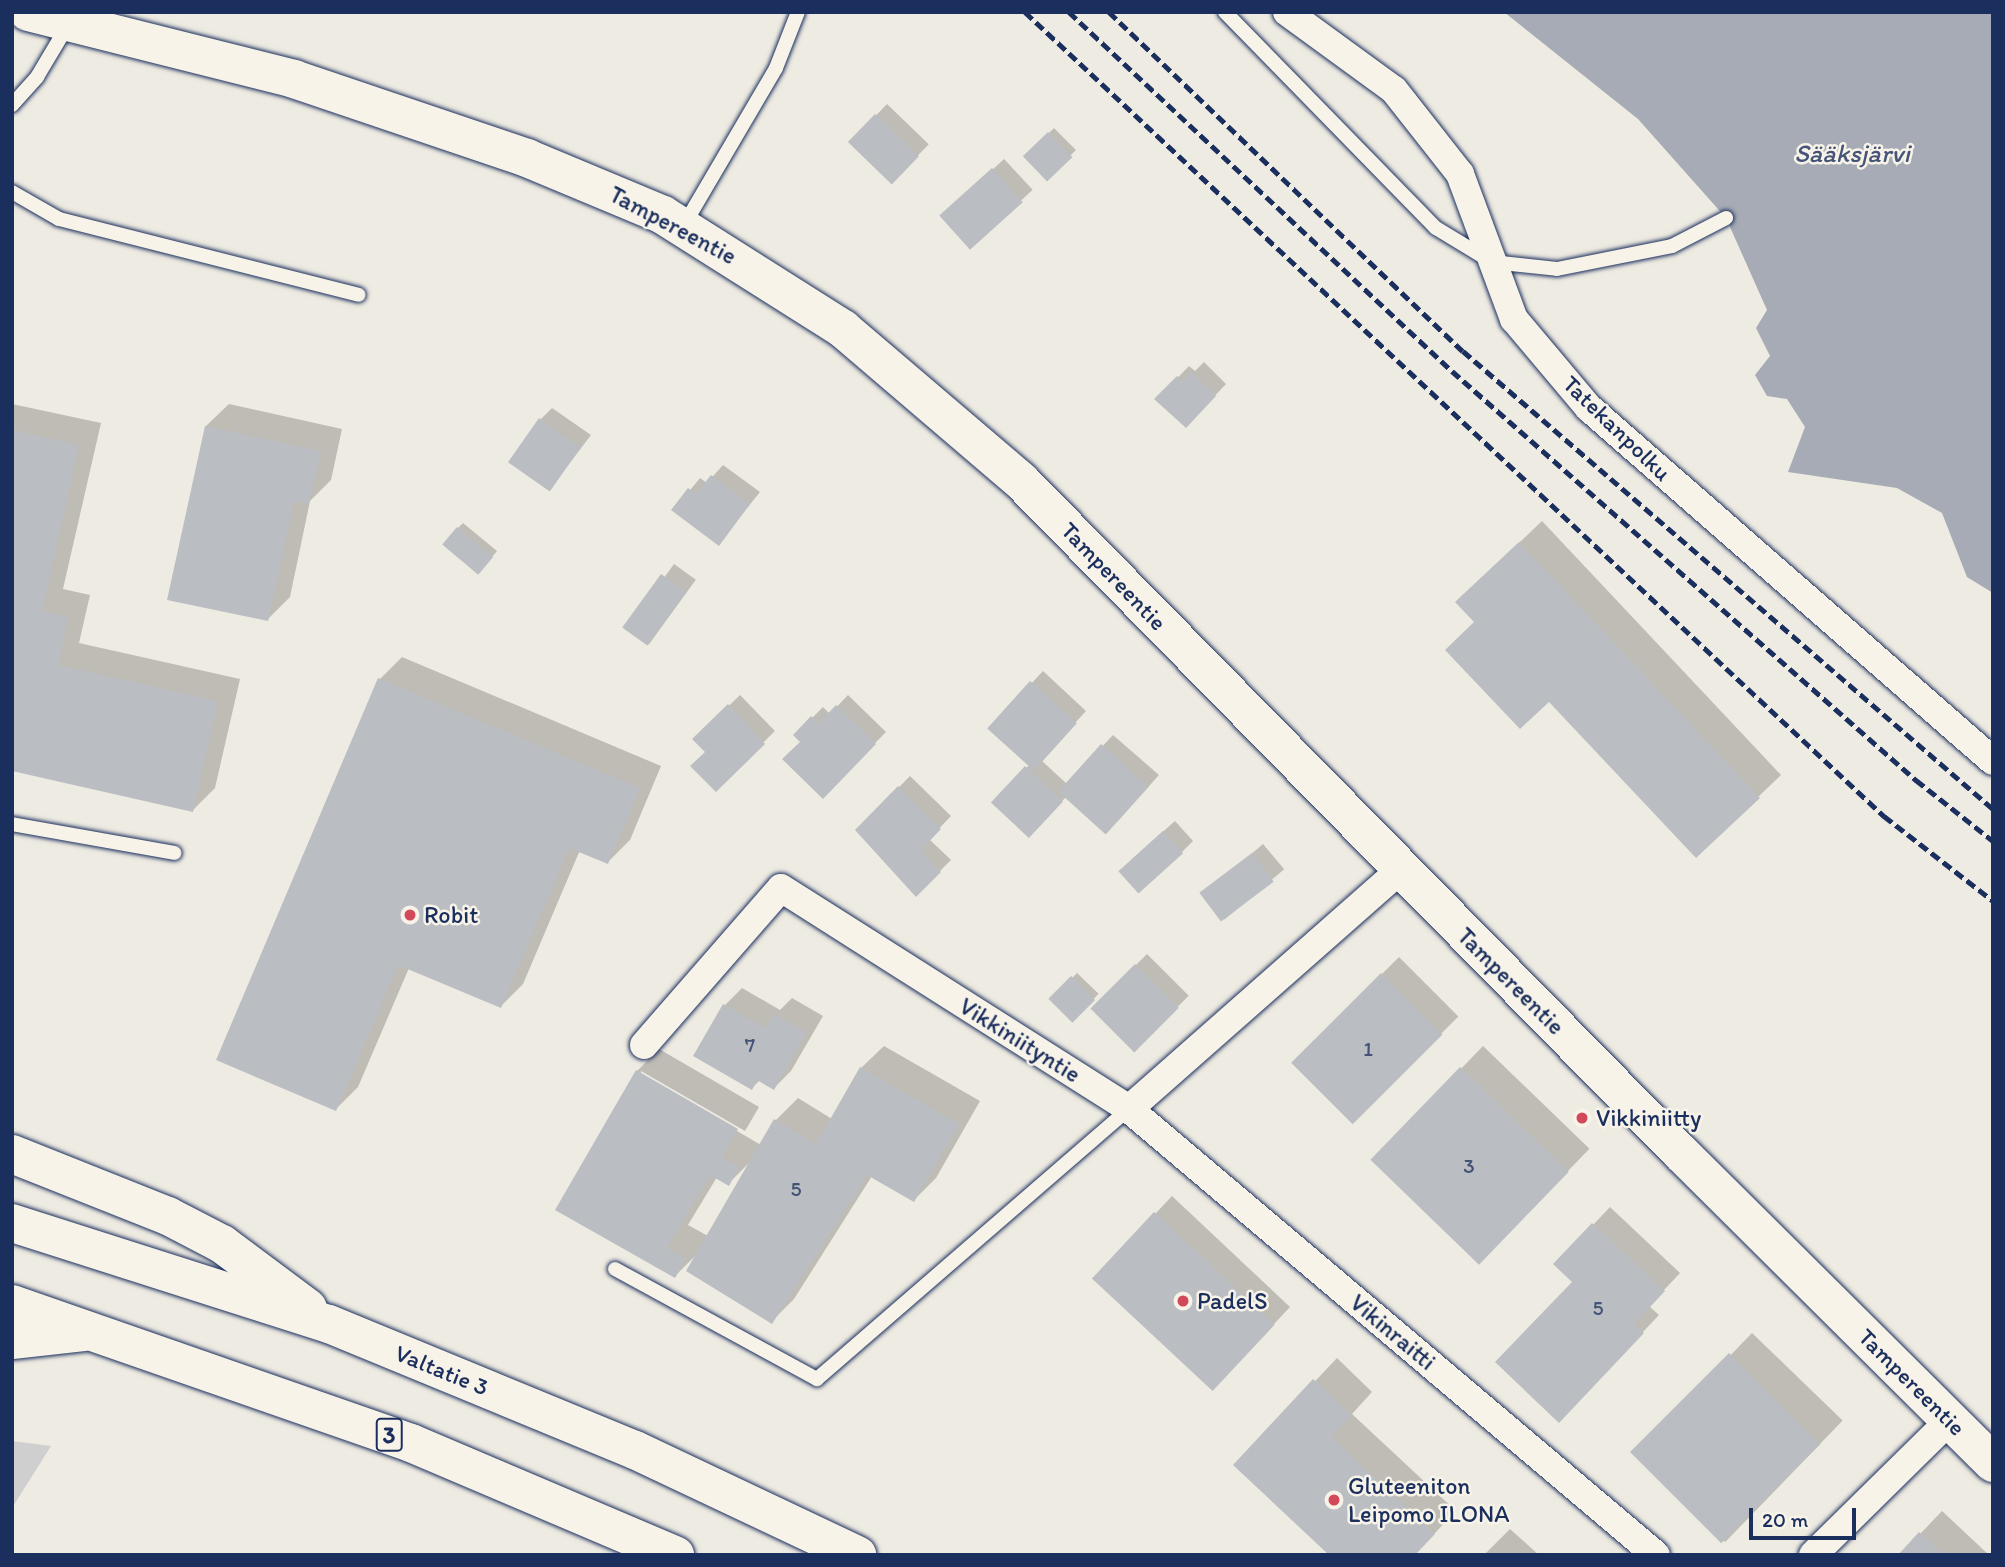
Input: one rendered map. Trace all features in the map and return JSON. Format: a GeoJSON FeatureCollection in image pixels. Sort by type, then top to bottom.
{"type":"FeatureCollection","features":[{"type":"Feature","properties":{"kind":"main road","name":"Tampereentie"},"geometry":{"type":"LineString","coordinates":[[28,12],[294,79],[527,158],[683,226],[843,329],[976,439],[1993,1463]]}},
{"type":"Feature","properties":{"kind":"main road"},"geometry":{"type":"LineString","coordinates":[[12,1154],[168,1216],[222,1244],[330,1324]]}},
{"type":"Feature","properties":{"kind":"main road","name":"Valtatie 3"},"geometry":{"type":"LineString","coordinates":[[12,1223],[330,1324],[635,1450],[857,1555]]}},
{"type":"Feature","properties":{"kind":"main road","name":"3"},"geometry":{"type":"LineString","coordinates":[[12,1304],[97,1331],[411,1443],[675,1555]]}},
{"type":"Feature","properties":{"kind":"main road"},"geometry":{"type":"LineString","coordinates":[[12,1340],[97,1331]]}},
{"type":"Feature","properties":{"kind":"street","name":"Tatekanpolku"},"geometry":{"type":"LineString","coordinates":[[1287,12],[1394,90],[1460,174],[1514,319],[1589,408],[1993,761]]}},
{"type":"Feature","properties":{"kind":"street"},"geometry":{"type":"LineString","coordinates":[[1129,1109],[1401,869]]}},
{"type":"Feature","properties":{"kind":"street","name":"Vikkiniityntie"},"geometry":{"type":"LineString","coordinates":[[644,1045],[781,888],[1129,1109]]}},
{"type":"Feature","properties":{"kind":"street","name":"Vikinraitti"},"geometry":{"type":"LineString","coordinates":[[1129,1109],[1656,1555]]}},
{"type":"Feature","properties":{"kind":"street"},"geometry":{"type":"LineString","coordinates":[[1814,1555],[1950,1420]]}},
{"type":"Feature","properties":{"kind":"lane"},"geometry":{"type":"LineString","coordinates":[[683,226],[776,68],[798,12]]}},
{"type":"Feature","properties":{"kind":"lane"},"geometry":{"type":"LineString","coordinates":[[1225,12],[1436,228],[1492,262],[1557,269],[1672,246],[1726,218]]}},
{"type":"Feature","properties":{"kind":"lane"},"geometry":{"type":"LineString","coordinates":[[12,105],[37,77],[69,24]]}},
{"type":"Feature","properties":{"kind":"lane"},"geometry":{"type":"LineString","coordinates":[[12,192],[59,219],[359,295]]}},
{"type":"Feature","properties":{"kind":"lane"},"geometry":{"type":"LineString","coordinates":[[12,824],[174,853]]}},
{"type":"Feature","properties":{"kind":"lane"},"geometry":{"type":"LineString","coordinates":[[615,1269],[817,1379],[1129,1109]]}},
{"type":"Feature","properties":{"kind":"shaded area"},"geometry":{"type":"Polygon","coordinates":[[[12,1441],[51,1446],[12,1508],[12,1441]]]}},
{"type":"Feature","properties":{"kind":"water","name":"Sääksjärvi"},"geometry":{"type":"Polygon","coordinates":[[[1504,12],[1993,12],[1993,593],[1967,577],[1942,513],[1897,488],[1788,472],[1805,427],[1787,399],[1767,396],[1755,375],[1770,356],[1756,328],[1767,310],[1726,218],[1638,119],[1504,12]]]}},
{"type":"Feature","properties":{"kind":"building"},"geometry":{"type":"Polygon","coordinates":[[[875,114],[919,156],[892,184],[848,142],[875,114]]]}},
{"type":"Feature","properties":{"kind":"building"},"geometry":{"type":"Polygon","coordinates":[[[1048,132],[1072,157],[1047,181],[1023,156],[1048,132]]]}},
{"type":"Feature","properties":{"kind":"building"},"geometry":{"type":"Polygon","coordinates":[[[992,168],[1023,202],[970,250],[939,216],[992,168]]]}},
{"type":"Feature","properties":{"kind":"building"},"geometry":{"type":"Polygon","coordinates":[[[1191,372],[1216,396],[1186,428],[1154,399],[1177,376],[1183,381],[1191,372]]]}},
{"type":"Feature","properties":{"kind":"building"},"geometry":{"type":"Polygon","coordinates":[[[539,418],[581,447],[550,491],[508,462],[539,418]]]}},
{"type":"Feature","properties":{"kind":"building"},"geometry":{"type":"Polygon","coordinates":[[[205,426],[321,451],[309,504],[294,501],[268,621],[167,600],[205,426]]]}},
{"type":"Feature","properties":{"kind":"building"},"geometry":{"type":"Polygon","coordinates":[[[12,430],[79,445],[42,611],[68,617],[58,665],[218,701],[193,812],[12,771],[12,430]]]}},
{"type":"Feature","properties":{"kind":"building"},"geometry":{"type":"Polygon","coordinates":[[[711,475],[750,504],[719,546],[671,510],[688,488],[696,494],[711,475]]]}},
{"type":"Feature","properties":{"kind":"building"},"geometry":{"type":"Polygon","coordinates":[[[457,527],[493,557],[478,575],[442,545],[457,527]]]}},
{"type":"Feature","properties":{"kind":"building"},"geometry":{"type":"Polygon","coordinates":[[[1519,542],[1760,798],[1696,858],[1549,702],[1520,729],[1445,650],[1474,622],[1455,602],[1519,542]]]}},
{"type":"Feature","properties":{"kind":"building"},"geometry":{"type":"Polygon","coordinates":[[[661,574],[686,592],[647,646],[622,627],[661,574]]]}},
{"type":"Feature","properties":{"kind":"building","name":"Robit"},"geometry":{"type":"Polygon","coordinates":[[[378,678],[640,788],[608,864],[569,848],[501,1008],[398,965],[336,1111],[216,1060],[378,678]]]}},
{"type":"Feature","properties":{"kind":"building"},"geometry":{"type":"Polygon","coordinates":[[[1030,681],[1077,723],[1034,771],[987,729],[1030,681]]]}},
{"type":"Feature","properties":{"kind":"building"},"geometry":{"type":"Polygon","coordinates":[[[728,704],[765,744],[716,792],[690,766],[705,752],[692,739],[728,704]]]}},
{"type":"Feature","properties":{"kind":"building"},"geometry":{"type":"Polygon","coordinates":[[[836,705],[876,744],[823,799],[782,759],[800,742],[793,735],[811,716],[818,724],[836,705]]]}},
{"type":"Feature","properties":{"kind":"building"},"geometry":{"type":"Polygon","coordinates":[[[1101,744],[1149,787],[1106,834],[1058,792],[1101,744]]]}},
{"type":"Feature","properties":{"kind":"building"},"geometry":{"type":"Polygon","coordinates":[[[1025,766],[1063,801],[1029,838],[991,803],[1025,766]]]}},
{"type":"Feature","properties":{"kind":"building"},"geometry":{"type":"Polygon","coordinates":[[[898,786],[941,829],[920,851],[941,872],[916,897],[855,830],[898,786]]]}},
{"type":"Feature","properties":{"kind":"building"},"geometry":{"type":"Polygon","coordinates":[[[1163,831],[1183,853],[1138,893],[1118,871],[1163,831]]]}},
{"type":"Feature","properties":{"kind":"building"},"geometry":{"type":"Polygon","coordinates":[[[1252,853],[1274,882],[1221,921],[1199,893],[1252,853]]]}},
{"type":"Feature","properties":{"kind":"building"},"geometry":{"type":"Polygon","coordinates":[[[1135,964],[1179,1008],[1134,1052],[1090,1009],[1135,964]]]}},
{"type":"Feature","properties":{"kind":"building"},"geometry":{"type":"Polygon","coordinates":[[[1381,973],[1443,1035],[1353,1124],[1291,1063],[1381,973]]]}},
{"type":"Feature","properties":{"kind":"building"},"geometry":{"type":"Polygon","coordinates":[[[1071,976],[1095,1000],[1072,1023],[1048,999],[1071,976]]]}},
{"type":"Feature","properties":{"kind":"building"},"geometry":{"type":"Polygon","coordinates":[[[723,1004],[765,1028],[774,1014],[807,1033],[774,1090],[757,1080],[752,1090],[693,1056],[723,1004]]]}},
{"type":"Feature","properties":{"kind":"building"},"geometry":{"type":"Polygon","coordinates":[[[860,1067],[959,1124],[914,1202],[867,1175],[772,1324],[686,1271],[774,1119],[816,1144],[860,1067]]]}},
{"type":"Feature","properties":{"kind":"building"},"geometry":{"type":"Polygon","coordinates":[[[1460,1067],[1569,1172],[1479,1265],[1370,1160],[1460,1067]]]}},
{"type":"Feature","properties":{"kind":"building"},"geometry":{"type":"Polygon","coordinates":[[[636,1070],[738,1129],[722,1157],[739,1167],[729,1186],[710,1175],[667,1248],[686,1259],[675,1278],[555,1210],[636,1070]]]}},
{"type":"Feature","properties":{"kind":"building","name":"PadelS"},"geometry":{"type":"Polygon","coordinates":[[[1154,1212],[1275,1325],[1213,1391],[1092,1279],[1154,1212]]]}},
{"type":"Feature","properties":{"kind":"building"},"geometry":{"type":"Polygon","coordinates":[[[1592,1223],[1665,1291],[1634,1324],[1644,1333],[1559,1423],[1495,1362],[1572,1282],[1553,1264],[1592,1223]]]}},
{"type":"Feature","properties":{"kind":"building"},"geometry":{"type":"Polygon","coordinates":[[[1729,1353],[1820,1444],[1721,1543],[1630,1452],[1729,1353]]]}},
{"type":"Feature","properties":{"kind":"building","name":"Gluteeniton Leipomo ILONA"},"geometry":{"type":"Polygon","coordinates":[[[1313,1379],[1352,1415],[1331,1437],[1435,1534],[1415,1555],[1329,1555],[1233,1465],[1313,1379]]]}},
{"type":"Feature","properties":{"kind":"building"},"geometry":{"type":"Polygon","coordinates":[[[1919,1532],[1943,1555],[1898,1555],[1919,1532]]]}},
{"type":"Feature","properties":{"kind":"railway"},"geometry":{"type":"LineString","coordinates":[[1025,12],[1884,816],[1993,901]]}},
{"type":"Feature","properties":{"kind":"railway"},"geometry":{"type":"LineString","coordinates":[[1069,12],[1452,371],[1916,780],[1993,841]]}},
{"type":"Feature","properties":{"kind":"railway"},"geometry":{"type":"LineString","coordinates":[[1109,12],[1463,351],[1993,809]]}},
{"type":"Feature","properties":{"kind":"place","name":"Robit"},"geometry":{"type":"Point","coordinates":[410,915]}},
{"type":"Feature","properties":{"kind":"place","name":"Vikkiniitty"},"geometry":{"type":"Point","coordinates":[1582,1118]}},
{"type":"Feature","properties":{"kind":"place","name":"PadelS"},"geometry":{"type":"Point","coordinates":[1183,1301]}},
{"type":"Feature","properties":{"kind":"place","name":"Gluteeniton Leipomo ILONA"},"geometry":{"type":"Point","coordinates":[1334,1500]}}]}
